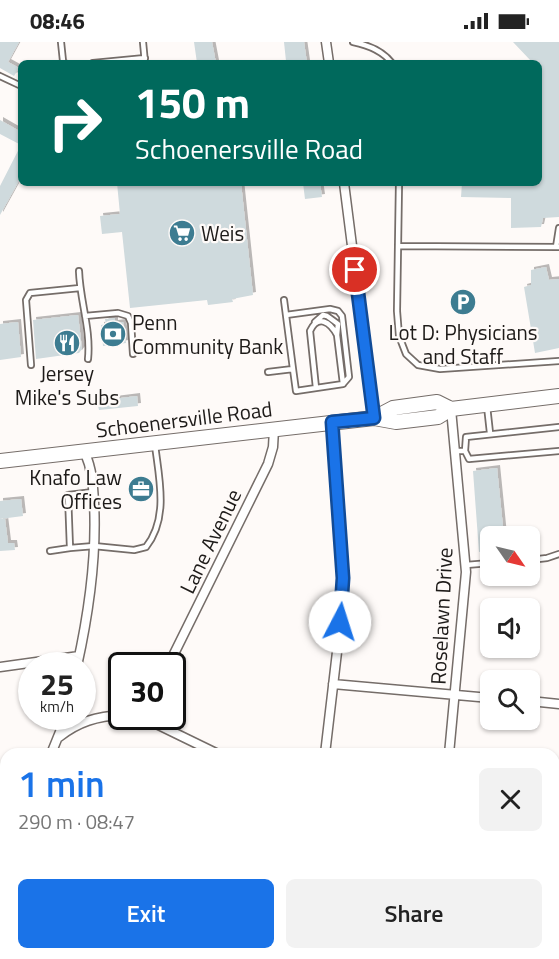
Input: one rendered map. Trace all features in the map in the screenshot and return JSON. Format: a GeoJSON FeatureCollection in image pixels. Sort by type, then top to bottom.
{"type":"FeatureCollection","features":[{"type":"Feature","properties":{"kind":"main road","name":"Schoenersville Road"},"geometry":{"type":"LineString","coordinates":[[0,461],[86,453],[332,422],[374,418],[396,422],[417,420],[438,417],[451,409],[559,396]]}},
{"type":"Feature","properties":{"kind":"street"},"geometry":{"type":"LineString","coordinates":[[326,42],[329,60]]}},
{"type":"Feature","properties":{"kind":"street"},"geometry":{"type":"LineString","coordinates":[[344,186],[374,418]]}},
{"type":"Feature","properties":{"kind":"street","name":"Roselawn Drive"},"geometry":{"type":"LineString","coordinates":[[450,748],[465,565],[451,409]]}},
{"type":"Feature","properties":{"kind":"street"},"geometry":{"type":"LineString","coordinates":[[326,748],[343,601],[332,422]]}},
{"type":"Feature","properties":{"kind":"street","name":"Lane Avenue"},"geometry":{"type":"LineString","coordinates":[[175,652],[268,465],[273,447],[274,429]]}},
{"type":"Feature","properties":{"kind":"street"},"geometry":{"type":"LineString","coordinates":[[81,652],[91,594],[94,546],[92,467],[86,453]]}},
{"type":"Feature","properties":{"kind":"street"},"geometry":{"type":"LineString","coordinates":[[0,667],[18,665]]}},
{"type":"Feature","properties":{"kind":"street"},"geometry":{"type":"LineString","coordinates":[[333,684],[480,697]]}},
{"type":"Feature","properties":{"kind":"street"},"geometry":{"type":"LineString","coordinates":[[540,702],[559,704]]}},
{"type":"Feature","properties":{"kind":"street"},"geometry":{"type":"LineString","coordinates":[[59,737],[78,723],[92,718],[108,716]]}},
{"type":"Feature","properties":{"kind":"street"},"geometry":{"type":"LineString","coordinates":[[54,748],[61,730]]}},
{"type":"Feature","properties":{"kind":"street"},"geometry":{"type":"LineString","coordinates":[[169,730],[206,748]]}},
{"type":"Feature","properties":{"kind":"lane"},"geometry":{"type":"LineString","coordinates":[[61,42],[63,60]]}},
{"type":"Feature","properties":{"kind":"lane"},"geometry":{"type":"LineString","coordinates":[[143,42],[145,60]]}},
{"type":"Feature","properties":{"kind":"lane"},"geometry":{"type":"LineString","coordinates":[[353,42],[379,51],[389,60]]}},
{"type":"Feature","properties":{"kind":"lane"},"geometry":{"type":"LineString","coordinates":[[0,76],[18,85]]}},
{"type":"Feature","properties":{"kind":"lane"},"geometry":{"type":"LineString","coordinates":[[399,186],[397,311],[399,336],[411,360],[418,365],[440,369],[559,361]]}},
{"type":"Feature","properties":{"kind":"lane"},"geometry":{"type":"LineString","coordinates":[[399,246],[558,247],[559,228]]}},
{"type":"Feature","properties":{"kind":"lane"},"geometry":{"type":"LineString","coordinates":[[79,271],[89,345],[88,359]]}},
{"type":"Feature","properties":{"kind":"lane"},"geometry":{"type":"LineString","coordinates":[[31,365],[26,300],[30,293],[80,288]]}},
{"type":"Feature","properties":{"kind":"lane"},"geometry":{"type":"LineString","coordinates":[[284,300],[296,391],[342,384],[349,377],[341,313],[335,309],[286,315]]}},
{"type":"Feature","properties":{"kind":"lane"},"geometry":{"type":"LineString","coordinates":[[85,316],[118,314],[128,316],[131,323],[133,354]]}},
{"type":"Feature","properties":{"kind":"lane"},"geometry":{"type":"LineString","coordinates":[[316,388],[310,331],[315,323],[324,321],[333,328],[337,335],[342,384]]}},
{"type":"Feature","properties":{"kind":"lane"},"geometry":{"type":"LineString","coordinates":[[268,372],[293,369]]}},
{"type":"Feature","properties":{"kind":"lane"},"geometry":{"type":"LineString","coordinates":[[487,404],[490,433]]}},
{"type":"Feature","properties":{"kind":"lane"},"geometry":{"type":"LineString","coordinates":[[559,427],[465,437],[465,451],[469,459],[559,451]]}},
{"type":"Feature","properties":{"kind":"lane"},"geometry":{"type":"LineString","coordinates":[[50,551],[94,546],[134,550],[146,547],[159,524],[161,499],[155,444]]}},
{"type":"Feature","properties":{"kind":"lane"},"geometry":{"type":"LineString","coordinates":[[455,451],[465,451]]}},
{"type":"Feature","properties":{"kind":"lane"},"geometry":{"type":"LineString","coordinates":[[70,548],[68,495],[93,492]]}},
{"type":"Feature","properties":{"kind":"lane"},"geometry":{"type":"LineString","coordinates":[[540,559],[559,554]]}},
{"type":"Feature","properties":{"kind":"lane"},"geometry":{"type":"LineString","coordinates":[[465,565],[480,564]]}},
{"type":"Feature","properties":{"kind":"building"},"geometry":{"type":"Polygon","coordinates":[[[0,42],[19,42],[8,62],[18,67],[14,76],[0,68],[0,42]]]}},
{"type":"Feature","properties":{"kind":"building"},"geometry":{"type":"Polygon","coordinates":[[[194,42],[212,42],[215,60],[197,60],[194,42]]]}},
{"type":"Feature","properties":{"kind":"building"},"geometry":{"type":"Polygon","coordinates":[[[284,42],[304,42],[307,60],[286,60],[284,42]]]}},
{"type":"Feature","properties":{"kind":"building"},"geometry":{"type":"Polygon","coordinates":[[[513,42],[559,42],[559,217],[543,218],[541,227],[511,228],[511,198],[461,197],[462,186],[542,186],[542,60],[530,60],[513,42]]]}},
{"type":"Feature","properties":{"kind":"building"},"geometry":{"type":"Polygon","coordinates":[[[0,120],[18,130],[18,143],[0,134],[0,120]]]}},
{"type":"Feature","properties":{"kind":"building"},"geometry":{"type":"Polygon","coordinates":[[[18,151],[18,182],[0,215],[0,186],[18,151]]]}},
{"type":"Feature","properties":{"kind":"building"},"geometry":{"type":"Polygon","coordinates":[[[117,186],[241,186],[253,295],[232,299],[233,302],[208,305],[207,300],[130,308],[122,232],[102,234],[100,216],[120,214],[117,186]]]}},
{"type":"Feature","properties":{"kind":"building"},"geometry":{"type":"Polygon","coordinates":[[[303,186],[320,186],[322,197],[305,199],[303,186]]]}},
{"type":"Feature","properties":{"kind":"building"},"geometry":{"type":"Polygon","coordinates":[[[546,267],[549,280],[559,279],[559,348],[535,353],[524,287],[531,285],[531,270],[546,267]]]}},
{"type":"Feature","properties":{"kind":"building"},"geometry":{"type":"Polygon","coordinates":[[[78,315],[82,349],[79,353],[36,359],[33,320],[78,315]]]}},
{"type":"Feature","properties":{"kind":"building","name":"Penn Community Bank"},"geometry":{"type":"Polygon","coordinates":[[[115,318],[115,323],[123,322],[126,343],[103,346],[101,325],[106,324],[105,319],[115,318]]]}},
{"type":"Feature","properties":{"kind":"building"},"geometry":{"type":"Polygon","coordinates":[[[18,322],[21,357],[0,360],[0,324],[18,322]]]}},
{"type":"Feature","properties":{"kind":"building"},"geometry":{"type":"Polygon","coordinates":[[[137,396],[138,406],[99,410],[97,401],[137,396]]]}},
{"type":"Feature","properties":{"kind":"building"},"geometry":{"type":"Polygon","coordinates":[[[497,468],[503,526],[480,526],[479,552],[473,471],[497,468]]]}},
{"type":"Feature","properties":{"kind":"building"},"geometry":{"type":"Polygon","coordinates":[[[21,499],[23,516],[0,519],[0,501],[21,499]]]}},
{"type":"Feature","properties":{"kind":"building"},"geometry":{"type":"Polygon","coordinates":[[[0,519],[5,519],[8,543],[14,543],[15,550],[0,551],[0,519]]]}},
{"type":"Feature","properties":{"kind":"place","name":"Weis"},"geometry":{"type":"Point","coordinates":[182,233]}},
{"type":"Feature","properties":{"kind":"place","name":"Lot D: Physicians and Staff"},"geometry":{"type":"Point","coordinates":[463,302]}},
{"type":"Feature","properties":{"kind":"place","name":"Penn Community Bank"},"geometry":{"type":"Point","coordinates":[113,334]}},
{"type":"Feature","properties":{"kind":"place","name":"Jersey Mike's Subs"},"geometry":{"type":"Point","coordinates":[67,343]}},
{"type":"Feature","properties":{"kind":"place","name":"Knafo Law Offices"},"geometry":{"type":"Point","coordinates":[141,489]}},
{"type":"Feature","properties":{"kind":"route"},"geometry":{"type":"LineString","coordinates":[[340,622],[343,578],[332,422],[374,418],[355,270]]}}]}
